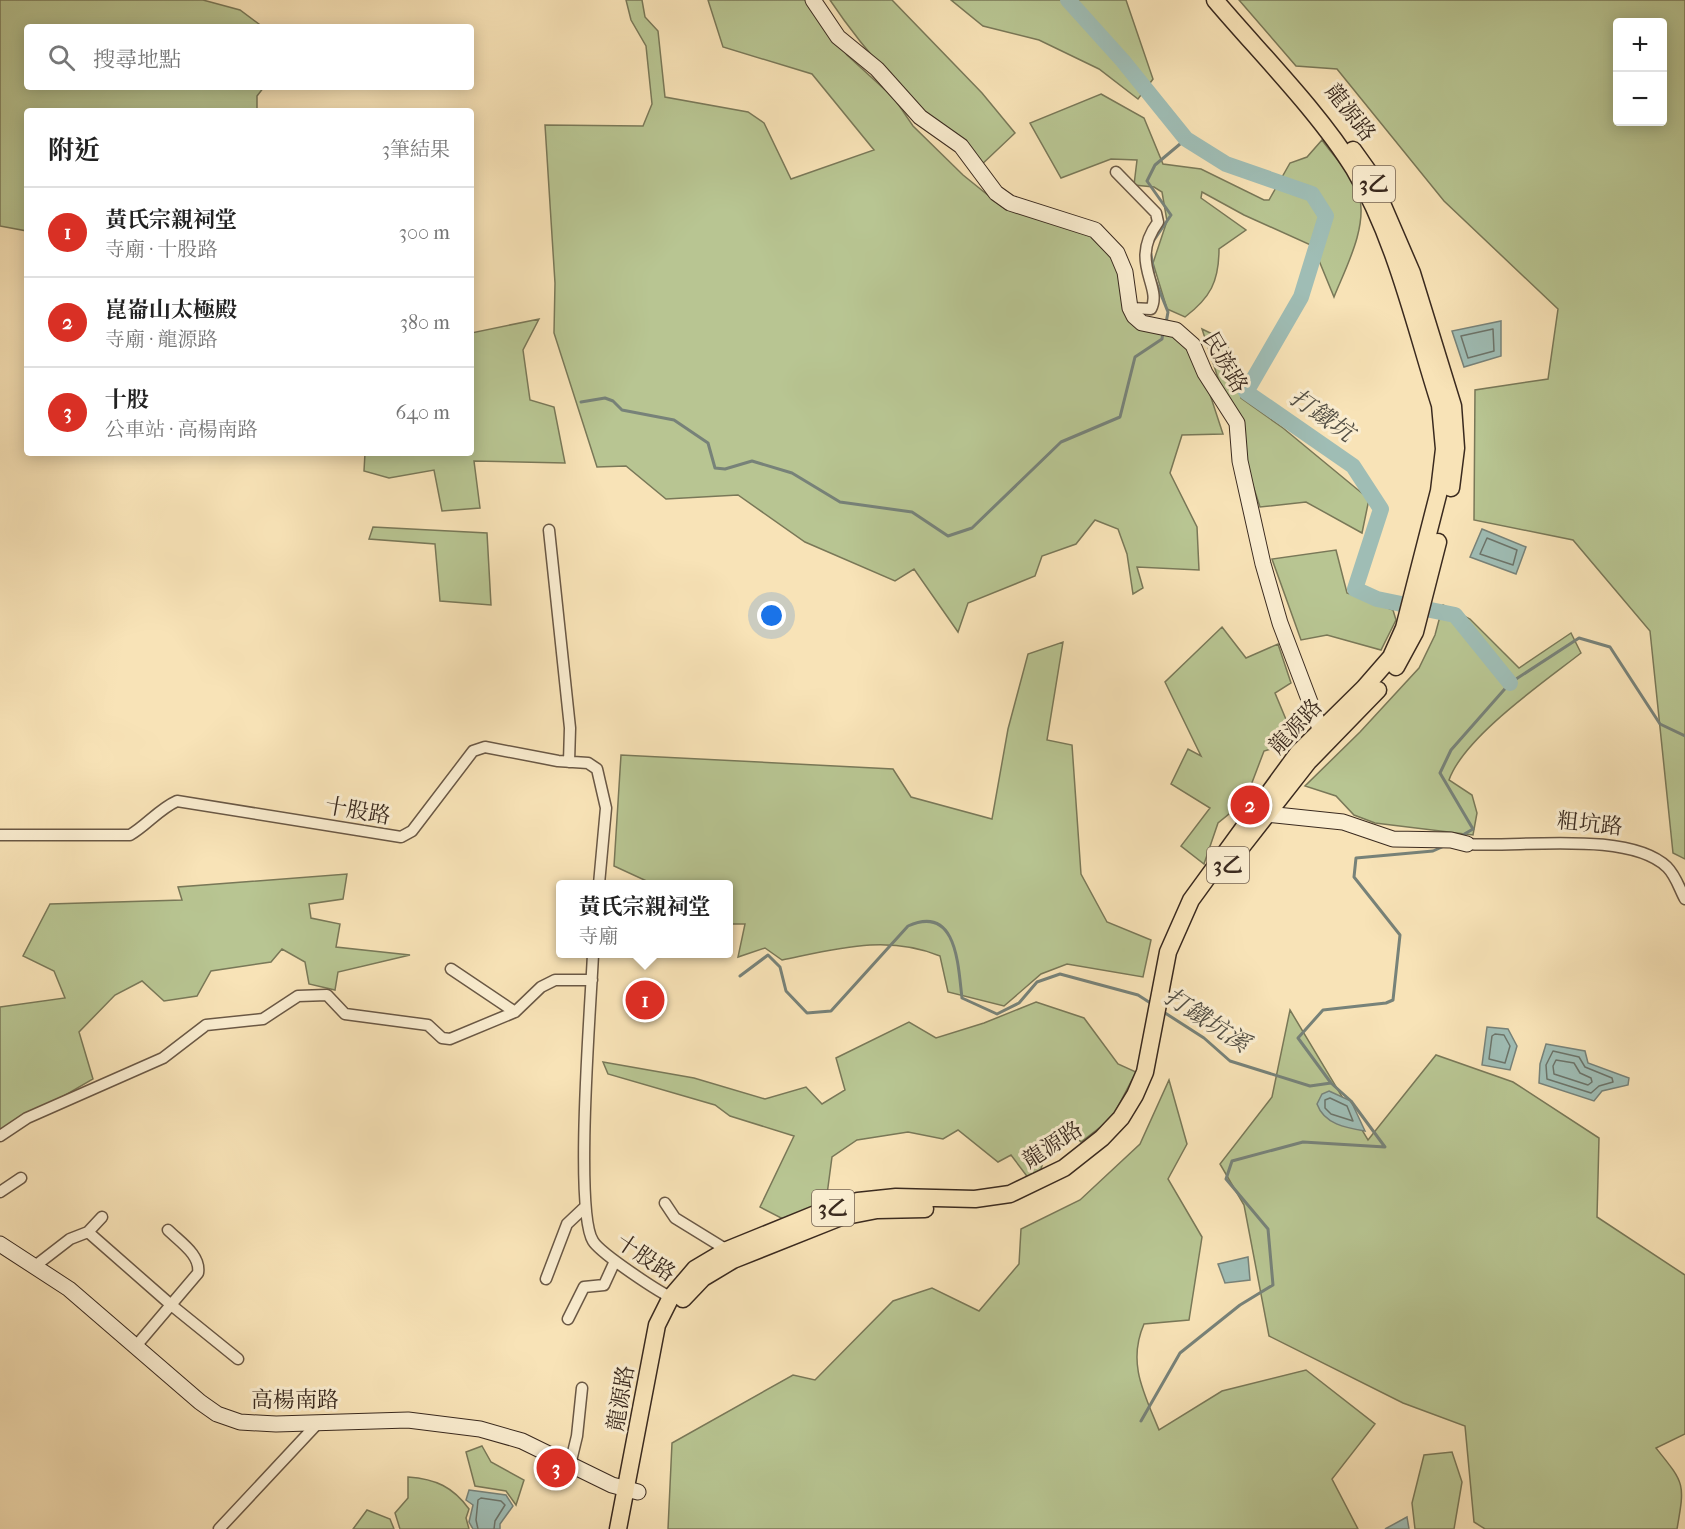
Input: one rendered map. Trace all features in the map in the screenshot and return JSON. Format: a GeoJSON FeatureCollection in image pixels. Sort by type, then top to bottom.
{"type":"FeatureCollection","features":[{"type":"Feature","properties":{"kind":"main road","name":"龍源路"},"geometry":{"type":"LineString","coordinates":[[1215,0],[1327,132],[1354,169],[1377,214],[1446,405]]}},
{"type":"Feature","properties":{"kind":"main road","name":"龍源路"},"geometry":{"type":"LineString","coordinates":[[1229,0],[1338,128],[1368,171],[1412,273],[1446,405],[1443,429],[1443,469],[1416,605],[1391,657],[1323,736],[1298,753],[1261,814]]}},
{"type":"Feature","properties":{"kind":"main road","name":"3乙"},"geometry":{"type":"LineString","coordinates":[[618,1529],[632,1491],[662,1346],[676,1299],[703,1278],[733,1260],[841,1217],[897,1208],[994,1209],[1033,1198],[1092,1161],[1129,1123],[1144,1100],[1155,1076],[1161,1011],[1179,955],[1200,905],[1261,814]]}},
{"type":"Feature","properties":{"kind":"main road","name":"龍源路"},"geometry":{"type":"LineString","coordinates":[[676,1299],[695,1269],[727,1250],[823,1211],[858,1201],[896,1197],[992,1198],[1010,1194],[1046,1179],[1085,1153],[1120,1118],[1136,1095],[1145,1072],[1161,1011]]}},
{"type":"Feature","properties":{"kind":"main road","name":"3乙"},"geometry":{"type":"LineString","coordinates":[[630,1529],[632,1491]]}},
{"type":"Feature","properties":{"kind":"street"},"geometry":{"type":"LineString","coordinates":[[813,0],[838,37],[877,69],[920,117],[961,146],[996,193],[1010,203],[1095,230],[1117,253],[1125,272],[1130,308],[1151,309],[1154,303],[1145,265],[1145,246],[1149,234],[1158,222],[1156,213],[1116,172]]}},
{"type":"Feature","properties":{"kind":"street","name":"民族路"},"geometry":{"type":"LineString","coordinates":[[1130,308],[1143,323],[1184,334],[1193,345],[1205,373],[1237,423],[1240,461],[1269,584],[1280,623],[1323,736]]}},
{"type":"Feature","properties":{"kind":"street"},"geometry":{"type":"LineString","coordinates":[[549,530],[570,728],[569,762]]}},
{"type":"Feature","properties":{"kind":"street","name":"十股路"},"geometry":{"type":"LineString","coordinates":[[0,836],[130,836],[147,825],[164,807],[177,801],[401,837],[412,831],[473,751],[485,747],[569,762],[588,763],[597,769],[606,808],[599,880]]}},
{"type":"Feature","properties":{"kind":"street"},"geometry":{"type":"LineString","coordinates":[[1261,814],[1343,822],[1393,839],[1451,840],[1467,844]]}},
{"type":"Feature","properties":{"kind":"street","name":"粗坑路"},"geometry":{"type":"LineString","coordinates":[[1467,844],[1503,847],[1543,841],[1637,851],[1654,858],[1668,868],[1685,899]]}},
{"type":"Feature","properties":{"kind":"street","name":"十股路"},"geometry":{"type":"LineString","coordinates":[[593,958],[585,1207],[592,1241],[615,1261],[676,1299]]}},
{"type":"Feature","properties":{"kind":"street"},"geometry":{"type":"LineString","coordinates":[[451,969],[515,1012]]}},
{"type":"Feature","properties":{"kind":"street"},"geometry":{"type":"LineString","coordinates":[[0,1136],[27,1118],[163,1058],[206,1025],[263,1019],[298,996],[327,995],[345,1014],[428,1025],[442,1038],[450,1039],[515,1012],[541,987],[555,980],[592,980]]}},
{"type":"Feature","properties":{"kind":"street"},"geometry":{"type":"LineString","coordinates":[[0,1192],[21,1178]]}},
{"type":"Feature","properties":{"kind":"street"},"geometry":{"type":"LineString","coordinates":[[665,1203],[675,1218],[727,1250]]}},
{"type":"Feature","properties":{"kind":"street"},"geometry":{"type":"LineString","coordinates":[[546,1279],[567,1224],[585,1207]]}},
{"type":"Feature","properties":{"kind":"street"},"geometry":{"type":"LineString","coordinates":[[35,1266],[70,1239],[88,1232],[102,1217]]}},
{"type":"Feature","properties":{"kind":"street"},"geometry":{"type":"LineString","coordinates":[[136,1346],[198,1273],[199,1265],[194,1256],[168,1230]]}},
{"type":"Feature","properties":{"kind":"street"},"geometry":{"type":"LineString","coordinates":[[88,1232],[170,1304],[238,1359]]}},
{"type":"Feature","properties":{"kind":"street","name":"高楊南路"},"geometry":{"type":"LineString","coordinates":[[0,1244],[69,1289],[200,1402],[217,1414],[240,1422],[276,1424],[408,1420],[480,1429],[522,1441],[570,1465],[632,1491]]}},
{"type":"Feature","properties":{"kind":"street"},"geometry":{"type":"LineString","coordinates":[[568,1319],[584,1287],[604,1286],[615,1261]]}},
{"type":"Feature","properties":{"kind":"street"},"geometry":{"type":"LineString","coordinates":[[570,1465],[577,1436],[582,1388]]}},
{"type":"Feature","properties":{"kind":"street"},"geometry":{"type":"LineString","coordinates":[[219,1529],[319,1422]]}},
{"type":"Feature","properties":{"kind":"green space"},"geometry":{"type":"Polygon","coordinates":[[[0,0],[203,0],[240,10],[259,24],[24,24],[24,90],[262,90],[257,96],[257,108],[24,108],[24,230],[0,226],[0,0]]]}},
{"type":"Feature","properties":{"kind":"green space"},"geometry":{"type":"Polygon","coordinates":[[[626,0],[642,0],[645,17],[658,31],[665,97],[748,112],[764,123],[791,179],[874,150],[812,74],[723,47],[708,0],[807,0],[847,55],[894,98],[913,126],[963,175],[1004,208],[1089,233],[1115,254],[1134,317],[1173,329],[1200,364],[1223,434],[1182,435],[1170,473],[1197,527],[1199,570],[1137,567],[1143,588],[1133,594],[1127,554],[1118,529],[1095,520],[1076,544],[1042,556],[1035,576],[968,603],[958,632],[914,569],[895,581],[805,542],[738,495],[666,499],[626,466],[597,467],[554,333],[555,283],[545,125],[643,126],[652,104],[646,46],[631,20],[626,0]]]}},
{"type":"Feature","properties":{"kind":"green space"},"geometry":{"type":"Polygon","coordinates":[[[830,0],[892,0],[982,93],[1015,133],[978,168],[881,67],[830,0]]]}},
{"type":"Feature","properties":{"kind":"green space"},"geometry":{"type":"Polygon","coordinates":[[[951,0],[1126,0],[1153,79],[1138,99],[1099,69],[1039,40],[983,26],[951,0]]]}},
{"type":"Feature","properties":{"kind":"green space"},"geometry":{"type":"Polygon","coordinates":[[[1239,0],[1685,0],[1685,859],[1673,853],[1650,631],[1573,540],[1474,520],[1475,390],[1548,379],[1558,309],[1444,201],[1337,69],[1296,66],[1239,0]]]}},
{"type":"Feature","properties":{"kind":"green space"},"geometry":{"type":"Polygon","coordinates":[[[1101,94],[1144,118],[1163,164],[1201,169],[1264,200],[1269,200],[1290,163],[1307,157],[1322,140],[1353,181],[1359,194],[1361,207],[1361,220],[1354,247],[1334,297],[1313,246],[1244,215],[1202,192],[1201,198],[1246,230],[1219,249],[1215,280],[1207,296],[1194,310],[1185,317],[1167,309],[1153,263],[1167,221],[1162,192],[1154,187],[1134,185],[1137,160],[1111,159],[1061,178],[1030,123],[1101,94]]]}},
{"type":"Feature","properties":{"kind":"green space"},"geometry":{"type":"Polygon","coordinates":[[[539,319],[523,350],[530,400],[554,407],[565,463],[474,461],[480,508],[442,511],[434,470],[389,478],[364,471],[365,456],[474,456],[474,332],[539,319]]]}},
{"type":"Feature","properties":{"kind":"green space"},"geometry":{"type":"Polygon","coordinates":[[[1202,329],[1225,340],[1241,376],[1241,398],[1283,428],[1369,499],[1362,533],[1306,502],[1260,507],[1202,329]]]}},
{"type":"Feature","properties":{"kind":"green space"},"geometry":{"type":"Polygon","coordinates":[[[373,527],[487,533],[491,605],[440,601],[435,544],[369,539],[373,527]]]}},
{"type":"Feature","properties":{"kind":"green space"},"geometry":{"type":"Polygon","coordinates":[[[1336,550],[1347,593],[1393,610],[1396,620],[1381,650],[1327,635],[1301,640],[1272,559],[1336,550]]]}},
{"type":"Feature","properties":{"kind":"green space"},"geometry":{"type":"Polygon","coordinates":[[[1443,605],[1470,619],[1519,668],[1571,633],[1581,653],[1507,711],[1457,763],[1449,780],[1472,795],[1477,813],[1473,835],[1375,823],[1354,815],[1336,796],[1305,786],[1360,732],[1419,668],[1435,635],[1443,605]]]}},
{"type":"Feature","properties":{"kind":"green space"},"geometry":{"type":"Polygon","coordinates":[[[1222,627],[1246,658],[1278,644],[1291,683],[1275,693],[1290,729],[1284,745],[1264,751],[1245,801],[1218,823],[1204,864],[1181,846],[1210,808],[1171,784],[1188,749],[1201,756],[1165,682],[1222,627]]]}},
{"type":"Feature","properties":{"kind":"green space"},"geometry":{"type":"Polygon","coordinates":[[[1063,642],[1047,740],[1072,745],[1081,874],[1107,922],[1151,940],[1143,977],[1067,964],[1041,974],[1004,1006],[948,992],[940,956],[920,949],[901,946],[861,946],[782,960],[765,948],[738,957],[745,924],[733,924],[733,880],[644,880],[614,866],[621,755],[893,769],[911,797],[992,819],[1008,729],[1028,654],[1063,642]]]}},
{"type":"Feature","properties":{"kind":"green space"},"geometry":{"type":"Polygon","coordinates":[[[347,874],[343,899],[309,904],[311,918],[340,924],[336,947],[410,955],[338,972],[335,990],[309,984],[305,962],[282,949],[271,962],[211,971],[197,996],[164,1001],[142,981],[115,995],[79,1032],[93,1079],[0,1133],[0,1007],[65,998],[54,971],[23,956],[50,904],[182,900],[178,887],[347,874]]]}},
{"type":"Feature","properties":{"kind":"green space"},"geometry":{"type":"Polygon","coordinates":[[[1036,1002],[1084,1018],[1118,1064],[1136,1072],[1112,1118],[1081,1142],[1068,1129],[1051,1135],[1041,1169],[1029,1179],[1011,1155],[998,1162],[958,1130],[943,1139],[908,1132],[857,1140],[832,1157],[826,1202],[783,1219],[760,1207],[794,1136],[730,1116],[715,1105],[608,1074],[603,1062],[694,1078],[765,1099],[806,1087],[822,1104],[845,1090],[836,1058],[909,1022],[936,1038],[984,1023],[1036,1002]]]}},
{"type":"Feature","properties":{"kind":"green space"},"geometry":{"type":"Polygon","coordinates":[[[1290,1010],[1368,1140],[1436,1055],[1513,1082],[1599,1138],[1597,1217],[1685,1275],[1685,1434],[1656,1448],[1673,1469],[1680,1485],[1682,1493],[1677,1529],[1485,1529],[1474,1522],[1465,1426],[1403,1403],[1269,1336],[1244,1205],[1220,1164],[1272,1097],[1290,1010]]]}},
{"type":"Feature","properties":{"kind":"green space"},"geometry":{"type":"Polygon","coordinates":[[[1169,1080],[1187,1144],[1168,1179],[1202,1237],[1189,1320],[1144,1324],[1139,1338],[1137,1365],[1143,1390],[1159,1430],[1222,1391],[1306,1370],[1375,1424],[1332,1479],[1358,1529],[668,1529],[672,1443],[793,1375],[815,1380],[893,1301],[932,1288],[979,1311],[1019,1264],[1021,1229],[1080,1200],[1140,1144],[1169,1080]]]}},
{"type":"Feature","properties":{"kind":"green space"},"geometry":{"type":"Polygon","coordinates":[[[482,1446],[491,1462],[524,1480],[516,1505],[506,1491],[475,1486],[466,1452],[482,1446]]]}},
{"type":"Feature","properties":{"kind":"green space"},"geometry":{"type":"Polygon","coordinates":[[[1452,1452],[1462,1482],[1454,1529],[1415,1529],[1412,1503],[1424,1455],[1452,1452]]]}},
{"type":"Feature","properties":{"kind":"green space"},"geometry":{"type":"Polygon","coordinates":[[[408,1477],[435,1482],[457,1495],[469,1509],[466,1518],[469,1529],[400,1529],[395,1513],[408,1498],[408,1477]]]}},
{"type":"Feature","properties":{"kind":"green space"},"geometry":{"type":"Polygon","coordinates":[[[367,1510],[390,1519],[394,1529],[353,1529],[367,1510]]]}},
{"type":"Feature","properties":{"kind":"water"},"geometry":{"type":"Polygon","coordinates":[[[1501,321],[1501,356],[1464,367],[1452,331],[1501,321]]]}},
{"type":"Feature","properties":{"kind":"water"},"geometry":{"type":"Polygon","coordinates":[[[1482,529],[1526,547],[1516,574],[1470,557],[1482,529]]]}},
{"type":"Feature","properties":{"kind":"water"},"geometry":{"type":"Polygon","coordinates":[[[1487,1027],[1508,1029],[1517,1046],[1510,1070],[1482,1065],[1487,1027]]]}},
{"type":"Feature","properties":{"kind":"water"},"geometry":{"type":"Polygon","coordinates":[[[1546,1044],[1585,1051],[1588,1063],[1629,1078],[1628,1085],[1602,1091],[1594,1101],[1539,1083],[1540,1064],[1546,1044]]]}},
{"type":"Feature","properties":{"kind":"water"},"geometry":{"type":"Polygon","coordinates":[[[1329,1091],[1351,1101],[1365,1131],[1336,1124],[1320,1111],[1317,1104],[1322,1094],[1329,1091]]]}},
{"type":"Feature","properties":{"kind":"water"},"geometry":{"type":"Polygon","coordinates":[[[1248,1257],[1250,1280],[1225,1283],[1218,1264],[1248,1257]]]}},
{"type":"Feature","properties":{"kind":"water"},"geometry":{"type":"Polygon","coordinates":[[[469,1490],[506,1495],[513,1506],[500,1524],[500,1529],[473,1529],[469,1522],[473,1505],[466,1500],[469,1490]]]}},
{"type":"Feature","properties":{"kind":"water"},"geometry":{"type":"Polygon","coordinates":[[[1407,1517],[1409,1529],[1385,1529],[1407,1517]]]}},
{"type":"Feature","properties":{"kind":"waterway","name":"打鐵坑"},"geometry":{"type":"LineString","coordinates":[[1068,0],[1123,61],[1186,139],[1226,164],[1312,194],[1326,216],[1301,297],[1246,392],[1353,466],[1381,509],[1355,589],[1377,599],[1455,615],[1510,683]]}},
{"type":"Feature","properties":{"kind":"waterway"},"geometry":{"type":"LineString","coordinates":[[1152,243],[1171,215],[1147,181],[1155,165],[1186,139]]}},
{"type":"Feature","properties":{"kind":"waterway"},"geometry":{"type":"LineString","coordinates":[[1151,254],[1154,277],[1168,312],[1166,323]]}},
{"type":"Feature","properties":{"kind":"waterway"},"geometry":{"type":"LineString","coordinates":[[581,402],[605,398],[613,401],[622,410],[674,420],[708,443],[715,468],[725,469],[752,461],[792,473],[840,502],[912,512],[948,536],[972,528],[1061,442],[1120,417],[1135,357],[1162,339],[1163,332]]}},
{"type":"Feature","properties":{"kind":"waterway","name":"打鐵坑"},"geometry":{"type":"LineString","coordinates":[[1461,836],[1473,829],[1440,773],[1451,750],[1510,683],[1579,638],[1610,647],[1660,724],[1685,736]]}},
{"type":"Feature","properties":{"kind":"waterway","name":"打鐵坑溪"},"geometry":{"type":"LineString","coordinates":[[1162,1011],[1204,1038],[1230,1061],[1310,1086],[1331,1083],[1298,1038],[1323,1010],[1386,1003],[1393,1000],[1400,935],[1354,877],[1356,858],[1433,851],[1442,847]]}},
{"type":"Feature","properties":{"kind":"waterway","name":"打鐵坑溪"},"geometry":{"type":"LineString","coordinates":[[740,976],[768,955],[780,967],[786,991],[807,1013],[831,1011],[908,926],[924,921],[937,923],[946,930],[952,941],[959,970],[962,998],[997,1014],[1019,1003],[1037,982],[1060,974],[1138,995],[1152,1004]]}},
{"type":"Feature","properties":{"kind":"waterway"},"geometry":{"type":"LineString","coordinates":[[1141,1421],[1180,1353],[1240,1305],[1273,1285],[1268,1229],[1226,1179],[1232,1161],[1303,1142],[1385,1147],[1351,1101],[1331,1083]]}},
{"type":"Feature","properties":{"kind":"place","name":"崑崙山太極殿"},"geometry":{"type":"Point","coordinates":[1250,805]}},
{"type":"Feature","properties":{"kind":"place","name":"黃氏宗親祠堂"},"geometry":{"type":"Point","coordinates":[645,1000]}},
{"type":"Feature","properties":{"kind":"place","name":"十股"},"geometry":{"type":"Point","coordinates":[556,1468]}}]}
